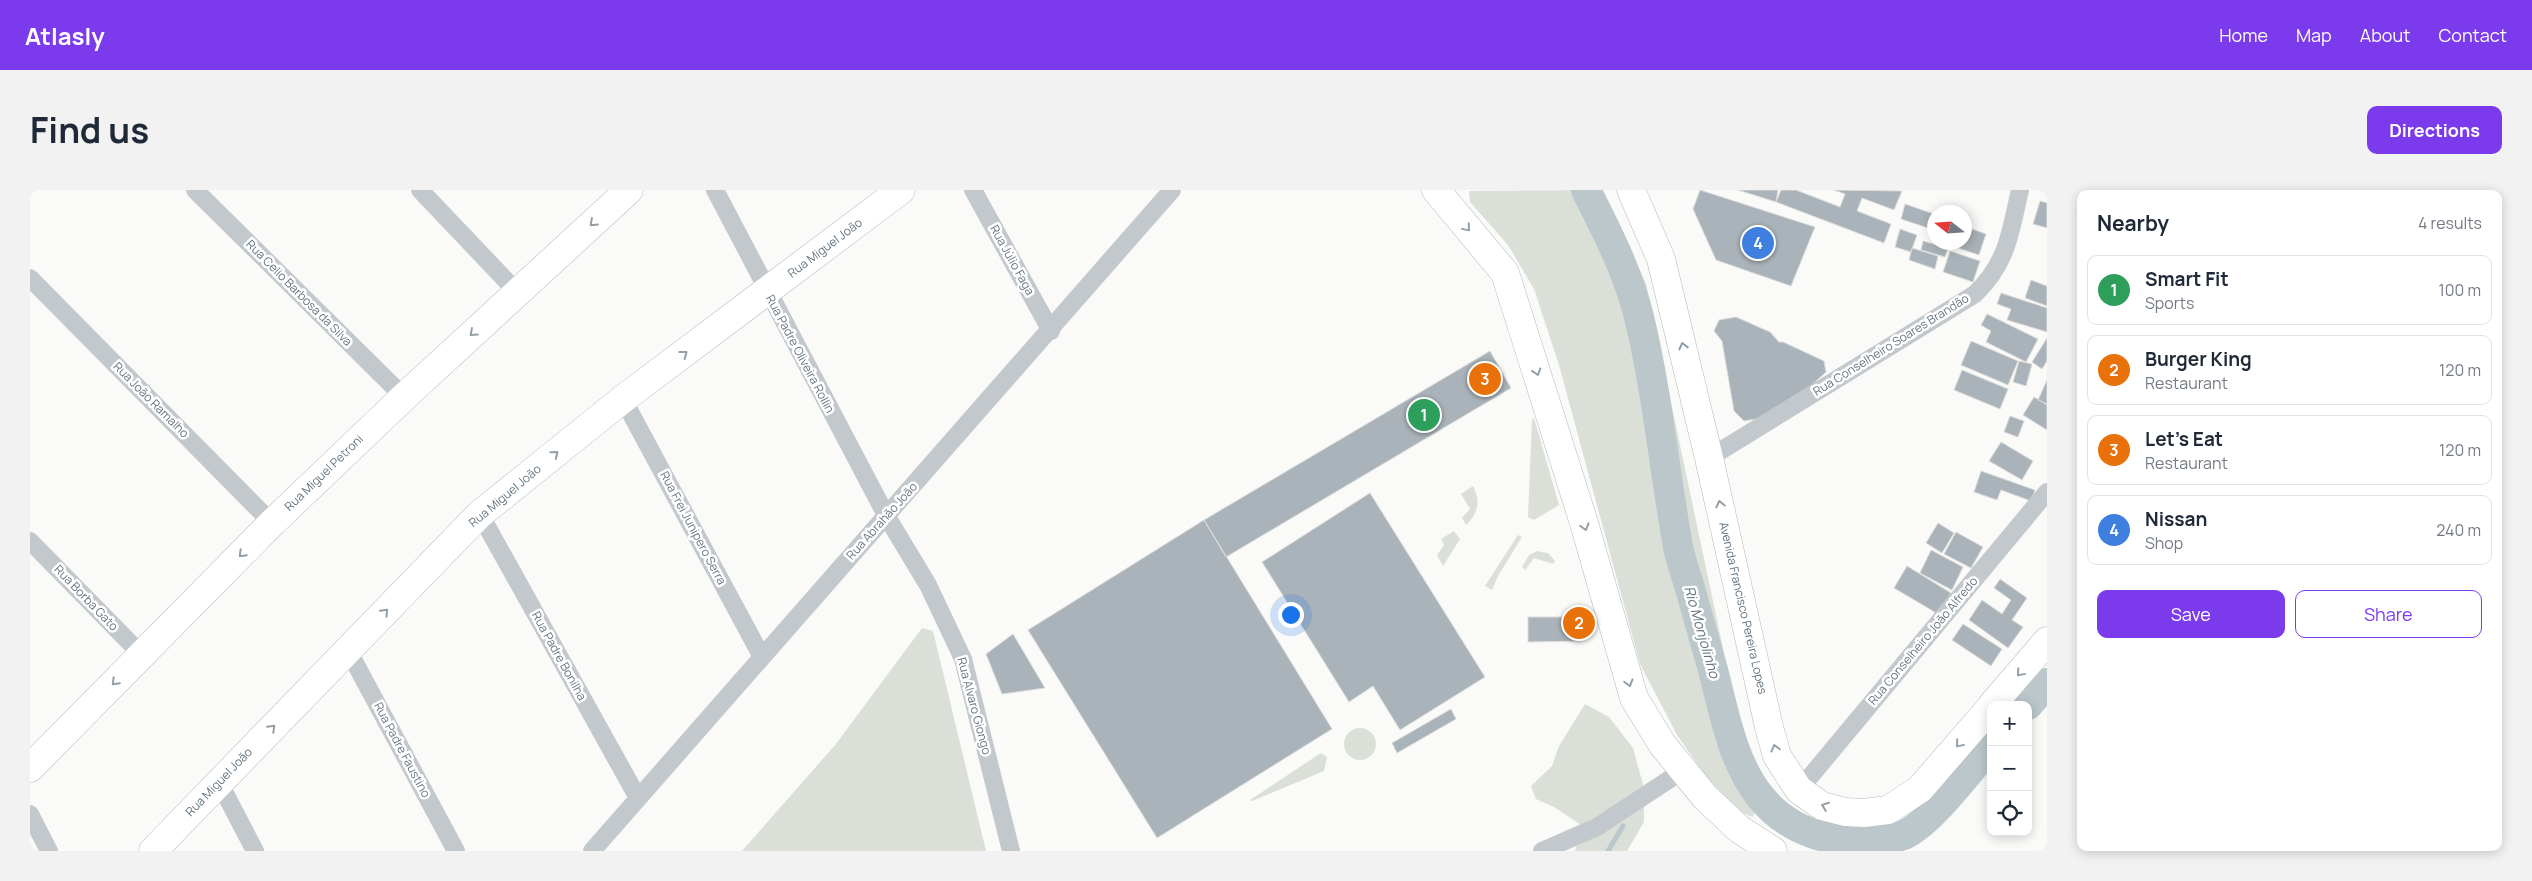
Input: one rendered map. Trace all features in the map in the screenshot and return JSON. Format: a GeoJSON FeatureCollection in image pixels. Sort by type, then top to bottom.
{"type":"FeatureCollection","features":[{"type":"Feature","properties":{"kind":"main road","name":"Rua Miguel Petroni"},"geometry":{"type":"LineString","coordinates":[[30,768],[272,524],[404,397],[629,190]]}},
{"type":"Feature","properties":{"kind":"main road","name":"Rua Miguel João"},"geometry":{"type":"LineString","coordinates":[[153,851],[480,514],[623,399],[901,190]]}},
{"type":"Feature","properties":{"kind":"main road","name":"Avenida Francisco Pereira Lopes"},"geometry":{"type":"LineString","coordinates":[[1630,190],[1661,259],[1710,458],[1777,756],[1799,790],[1822,806],[1845,812],[1864,813],[1888,810],[1920,789],[1987,712]]}},
{"type":"Feature","properties":{"kind":"main road"},"geometry":{"type":"LineString","coordinates":[[1442,193],[1505,273],[1584,523],[1634,698],[1682,771],[1705,797],[1739,829],[1773,851]]}},
{"type":"Feature","properties":{"kind":"main road","name":"Avenida Francisco Pereira Lopes"},"geometry":{"type":"LineString","coordinates":[[1996,701],[2047,641]]}},
{"type":"Feature","properties":{"kind":"street","name":"Rua Celio Barbosa da Silva"},"geometry":{"type":"LineString","coordinates":[[195,190],[404,397]]}},
{"type":"Feature","properties":{"kind":"street"},"geometry":{"type":"LineString","coordinates":[[420,190],[518,293]]}},
{"type":"Feature","properties":{"kind":"street","name":"Rua Padre Oliveira Rollin"},"geometry":{"type":"LineString","coordinates":[[715,190],[766,292],[887,517]]}},
{"type":"Feature","properties":{"kind":"street","name":"Rua Júlio Faga"},"geometry":{"type":"LineString","coordinates":[[973,190],[1051,331]]}},
{"type":"Feature","properties":{"kind":"street","name":"Rua Abrahão João"},"geometry":{"type":"LineString","coordinates":[[592,851],[762,656],[1051,331],[1172,190]]}},
{"type":"Feature","properties":{"kind":"street","name":"Rua Conselheiro Soares Brandão"},"geometry":{"type":"LineString","coordinates":[[1710,458],[1974,294],[1998,269],[2005,253],[2020,190]]}},
{"type":"Feature","properties":{"kind":"street","name":"Rua João Ramalho"},"geometry":{"type":"LineString","coordinates":[[30,278],[272,524]]}},
{"type":"Feature","properties":{"kind":"street","name":"Rua Frei Junipero Serra"},"geometry":{"type":"LineString","coordinates":[[623,399],[762,656]]}},
{"type":"Feature","properties":{"kind":"street","name":"Rua Conselheiro João Alfredo"},"geometry":{"type":"LineString","coordinates":[[1799,790],[2047,492]]}},
{"type":"Feature","properties":{"kind":"street","name":"Rua Padre Bonilha"},"geometry":{"type":"LineString","coordinates":[[480,514],[638,798]]}},
{"type":"Feature","properties":{"kind":"street","name":"Rua Alvaro Giongo"},"geometry":{"type":"LineString","coordinates":[[887,517],[928,585],[963,659],[1011,851]]}},
{"type":"Feature","properties":{"kind":"street","name":"Rua Borba Gato"},"geometry":{"type":"LineString","coordinates":[[30,541],[142,655]]}},
{"type":"Feature","properties":{"kind":"street","name":"Rua Padre Faustino"},"geometry":{"type":"LineString","coordinates":[[348,650],[456,851]]}},
{"type":"Feature","properties":{"kind":"street"},"geometry":{"type":"LineString","coordinates":[[1542,851],[1597,827],[1682,771]]}},
{"type":"Feature","properties":{"kind":"street"},"geometry":{"type":"LineString","coordinates":[[218,782],[256,851]]}},
{"type":"Feature","properties":{"kind":"street"},"geometry":{"type":"LineString","coordinates":[[30,814],[49,851]]}},
{"type":"Feature","properties":{"kind":"shaded area"},"geometry":{"type":"Polygon","coordinates":[[[1602,190],[1646,284],[1744,748],[1760,781],[1753,817],[1735,810],[1700,768],[1677,735],[1640,664],[1559,365],[1534,289],[1508,245],[1470,202],[1469,191],[1602,190]]]}},
{"type":"Feature","properties":{"kind":"shaded area"},"geometry":{"type":"Polygon","coordinates":[[[1534,418],[1559,505],[1534,520],[1528,517],[1532,420],[1534,418]]]}},
{"type":"Feature","properties":{"kind":"shaded area"},"geometry":{"type":"Polygon","coordinates":[[[1473,486],[1477,497],[1477,507],[1476,512],[1466,525],[1462,518],[1470,509],[1461,494],[1473,486]]]}},
{"type":"Feature","properties":{"kind":"shaded area"},"geometry":{"type":"Polygon","coordinates":[[[1454,531],[1460,539],[1443,566],[1437,555],[1444,545],[1441,539],[1454,531]]]}},
{"type":"Feature","properties":{"kind":"shaded area"},"geometry":{"type":"Polygon","coordinates":[[[1518,535],[1522,537],[1498,576],[1492,590],[1485,586],[1518,535]]]}},
{"type":"Feature","properties":{"kind":"shaded area"},"geometry":{"type":"Polygon","coordinates":[[[1537,551],[1548,553],[1555,561],[1553,564],[1534,558],[1525,570],[1522,567],[1529,555],[1537,551]]]}},
{"type":"Feature","properties":{"kind":"shaded area"},"geometry":{"type":"Polygon","coordinates":[[[922,628],[933,631],[986,851],[742,851],[836,744],[922,628]]]}},
{"type":"Feature","properties":{"kind":"shaded area"},"geometry":{"type":"Polygon","coordinates":[[[1585,704],[1609,717],[1633,748],[1644,788],[1644,822],[1627,851],[1575,851],[1581,825],[1556,808],[1536,799],[1531,786],[1552,766],[1559,746],[1585,704]]]}},
{"type":"Feature","properties":{"kind":"shaded area"},"geometry":{"type":"Polygon","coordinates":[[[1360,728],[1366,729],[1371,733],[1375,738],[1375,750],[1371,755],[1366,759],[1360,760],[1354,759],[1349,755],[1345,750],[1344,744],[1345,738],[1349,733],[1354,729],[1360,728]]]}},
{"type":"Feature","properties":{"kind":"shaded area"},"geometry":{"type":"Polygon","coordinates":[[[1321,753],[1327,757],[1324,771],[1252,801],[1250,800],[1321,753]]]}},
{"type":"Feature","properties":{"kind":"building"},"geometry":{"type":"Polygon","coordinates":[[[1700,190],[1815,227],[1791,286],[1716,260],[1693,209],[1700,190]]]}},
{"type":"Feature","properties":{"kind":"building"},"geometry":{"type":"Polygon","coordinates":[[[1738,190],[1778,190],[1776,202],[1738,190]]]}},
{"type":"Feature","properties":{"kind":"building"},"geometry":{"type":"Polygon","coordinates":[[[1781,190],[1796,190],[1840,207],[1845,194],[1834,190],[1902,191],[1894,210],[1862,198],[1857,211],[1891,224],[1884,243],[1776,202],[1781,190]]]}},
{"type":"Feature","properties":{"kind":"building"},"geometry":{"type":"Polygon","coordinates":[[[2040,201],[2047,203],[2047,228],[2033,224],[2040,201]]]}},
{"type":"Feature","properties":{"kind":"building"},"geometry":{"type":"Polygon","coordinates":[[[1905,204],[1927,212],[1927,228],[1901,219],[1905,204]]]}},
{"type":"Feature","properties":{"kind":"building"},"geometry":{"type":"Polygon","coordinates":[[[1900,229],[1917,235],[1911,252],[1895,247],[1900,229]]]}},
{"type":"Feature","properties":{"kind":"building"},"geometry":{"type":"Polygon","coordinates":[[[1972,229],[1986,234],[1979,255],[1964,250],[1972,250],[1972,229]]]}},
{"type":"Feature","properties":{"kind":"building"},"geometry":{"type":"Polygon","coordinates":[[[1923,241],[1927,242],[1927,250],[1947,250],[1945,257],[1921,250],[1923,241]]]}},
{"type":"Feature","properties":{"kind":"building"},"geometry":{"type":"Polygon","coordinates":[[[1912,248],[1938,256],[1935,269],[1909,260],[1912,248]]]}},
{"type":"Feature","properties":{"kind":"building"},"geometry":{"type":"Polygon","coordinates":[[[1950,251],[1980,261],[1973,282],[1943,272],[1950,251]]]}},
{"type":"Feature","properties":{"kind":"building"},"geometry":{"type":"Polygon","coordinates":[[[2031,280],[2047,286],[2047,306],[2025,298],[2031,280]]]}},
{"type":"Feature","properties":{"kind":"building"},"geometry":{"type":"Polygon","coordinates":[[[2001,293],[2047,308],[2047,332],[2007,320],[2011,309],[1997,304],[2001,293]]]}},
{"type":"Feature","properties":{"kind":"building"},"geometry":{"type":"Polygon","coordinates":[[[1987,314],[2038,339],[2026,362],[1986,342],[1991,331],[1981,325],[1987,314]]]}},
{"type":"Feature","properties":{"kind":"building"},"geometry":{"type":"Polygon","coordinates":[[[1736,317],[1770,332],[1779,342],[1783,342],[1824,361],[1826,372],[1779,415],[1744,421],[1734,411],[1722,341],[1714,331],[1719,320],[1736,317]]]}},
{"type":"Feature","properties":{"kind":"building"},"geometry":{"type":"Polygon","coordinates":[[[2047,338],[2047,361],[2042,369],[2032,362],[2047,338]]]}},
{"type":"Feature","properties":{"kind":"building"},"geometry":{"type":"Polygon","coordinates":[[[1971,341],[2018,361],[2008,385],[1961,365],[1971,341]]]}},
{"type":"Feature","properties":{"kind":"building"},"geometry":{"type":"Polygon","coordinates":[[[1490,351],[1511,388],[1226,557],[1204,520],[1490,351]]]}},
{"type":"Feature","properties":{"kind":"building"},"geometry":{"type":"Polygon","coordinates":[[[2019,361],[2032,364],[2026,386],[2013,382],[2019,361]]]}},
{"type":"Feature","properties":{"kind":"building"},"geometry":{"type":"Polygon","coordinates":[[[1962,370],[2008,389],[2000,409],[1954,390],[1962,370]]]}},
{"type":"Feature","properties":{"kind":"building"},"geometry":{"type":"Polygon","coordinates":[[[2047,380],[2047,404],[2038,400],[2047,380]]]}},
{"type":"Feature","properties":{"kind":"building"},"geometry":{"type":"Polygon","coordinates":[[[2034,397],[2047,405],[2047,430],[2023,415],[2034,397]]]}},
{"type":"Feature","properties":{"kind":"building"},"geometry":{"type":"Polygon","coordinates":[[[2010,416],[2024,421],[2018,437],[2004,432],[2010,416]]]}},
{"type":"Feature","properties":{"kind":"building"},"geometry":{"type":"Polygon","coordinates":[[[2001,442],[2033,461],[2022,480],[1989,461],[2001,442]]]}},
{"type":"Feature","properties":{"kind":"building"},"geometry":{"type":"Polygon","coordinates":[[[1981,471],[2035,490],[2031,501],[2001,490],[1997,500],[1974,492],[1981,471]]]}},
{"type":"Feature","properties":{"kind":"building"},"geometry":{"type":"Polygon","coordinates":[[[1370,493],[1485,677],[1400,730],[1373,686],[1349,702],[1262,562],[1370,493]]]}},
{"type":"Feature","properties":{"kind":"building"},"geometry":{"type":"Polygon","coordinates":[[[1204,520],[1332,729],[1157,838],[1028,630],[1204,520]]]}},
{"type":"Feature","properties":{"kind":"building"},"geometry":{"type":"Polygon","coordinates":[[[1938,523],[1954,533],[1942,553],[1926,543],[1938,523]]]}},
{"type":"Feature","properties":{"kind":"building"},"geometry":{"type":"Polygon","coordinates":[[[1956,532],[1983,547],[1971,568],[1944,554],[1956,532]]]}},
{"type":"Feature","properties":{"kind":"building"},"geometry":{"type":"Polygon","coordinates":[[[1931,550],[1963,567],[1952,590],[1920,573],[1931,550]]]}},
{"type":"Feature","properties":{"kind":"building"},"geometry":{"type":"Polygon","coordinates":[[[1907,566],[1951,593],[1938,614],[1894,588],[1907,566]]]}},
{"type":"Feature","properties":{"kind":"building"},"geometry":{"type":"Polygon","coordinates":[[[2000,579],[2027,598],[2012,620],[2023,627],[2008,648],[1969,620],[1982,600],[2002,614],[2011,600],[1994,588],[2000,579]]]}},
{"type":"Feature","properties":{"kind":"building"},"geometry":{"type":"Polygon","coordinates":[[[1528,617],[1581,617],[1582,641],[1528,642],[1528,617]]]}},
{"type":"Feature","properties":{"kind":"building"},"geometry":{"type":"Polygon","coordinates":[[[1963,624],[2002,649],[1991,666],[1952,640],[1963,624]]]}},
{"type":"Feature","properties":{"kind":"building"},"geometry":{"type":"Polygon","coordinates":[[[1013,634],[1045,688],[1002,694],[986,654],[1013,634]]]}},
{"type":"Feature","properties":{"kind":"building"},"geometry":{"type":"Polygon","coordinates":[[[1451,709],[1456,719],[1397,753],[1392,743],[1451,709]]]}},
{"type":"Feature","properties":{"kind":"waterway","name":"Rio Monjolinho"},"geometry":{"type":"LineString","coordinates":[[1586,190],[1616,252],[1629,284],[1639,317],[1651,373],[1679,552],[1735,751],[1742,767],[1759,795],[1788,822],[1806,831],[1844,841],[1884,840],[1904,835],[1926,819],[1950,795],[1987,751]]}},
{"type":"Feature","properties":{"kind":"waterway","name":"Rio Monjolinho"},"geometry":{"type":"LineString","coordinates":[[2031,701],[2047,683]]}},
{"type":"Feature","properties":{"kind":"waterway"},"geometry":{"type":"LineString","coordinates":[[1608,851],[1623,826]]}},
{"type":"Feature","properties":{"kind":"place","name":"Nissan"},"geometry":{"type":"Point","coordinates":[1758,243]}},
{"type":"Feature","properties":{"kind":"place","name":"Let's Eat"},"geometry":{"type":"Point","coordinates":[1485,379]}},
{"type":"Feature","properties":{"kind":"place","name":"Smart Fit"},"geometry":{"type":"Point","coordinates":[1424,415]}},
{"type":"Feature","properties":{"kind":"place","name":"Burger King"},"geometry":{"type":"Point","coordinates":[1579,623]}}]}
